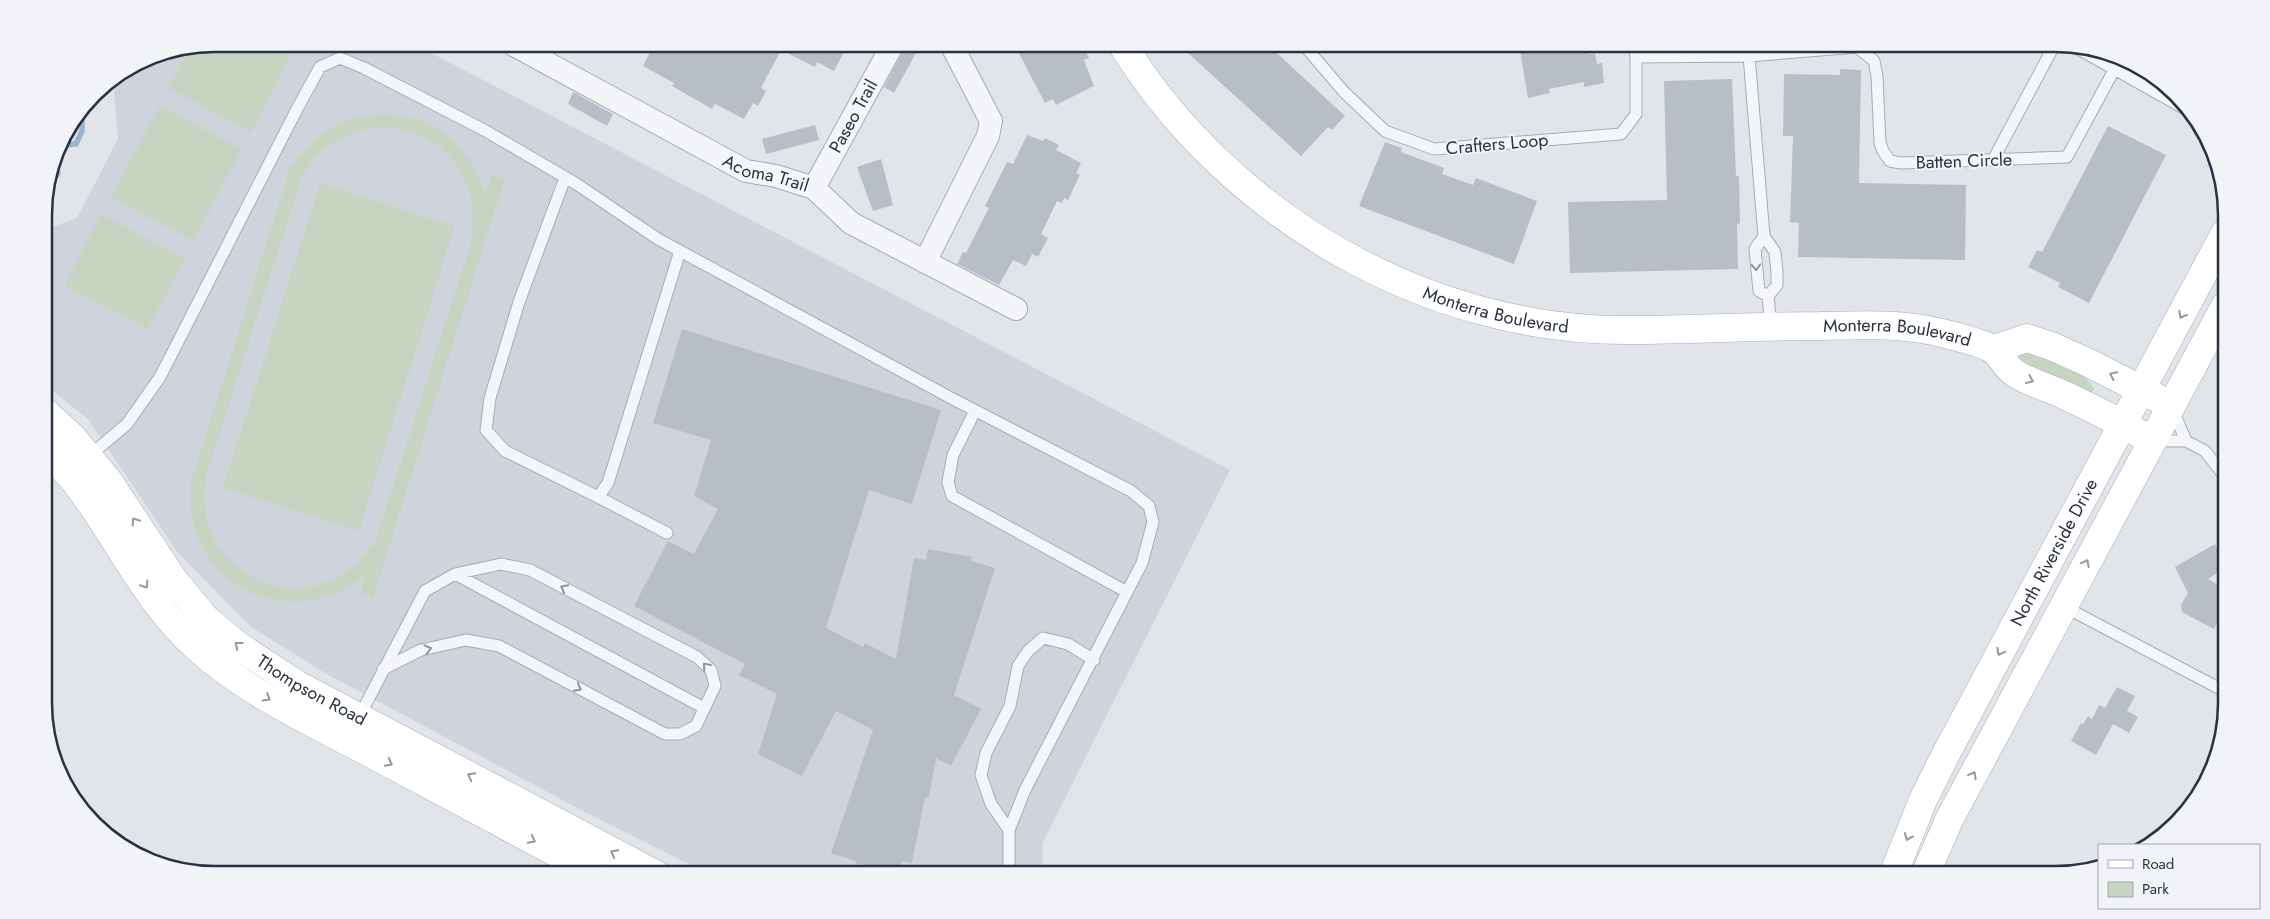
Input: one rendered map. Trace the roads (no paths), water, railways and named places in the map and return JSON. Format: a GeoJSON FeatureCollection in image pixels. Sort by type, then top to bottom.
{"type":"FeatureCollection","features":[{"type":"Feature","properties":{"kind":"street","name":"Acoma Trail"},"geometry":{"type":"LineString","coordinates":[[527,52],[746,171],[776,176],[814,188],[851,223],[1016,309]]}},
{"type":"Feature","properties":{"kind":"street","name":"Paseo Trail"},"geometry":{"type":"LineString","coordinates":[[814,188],[889,52]]}},
{"type":"Feature","properties":{"kind":"street"},"geometry":{"type":"LineString","coordinates":[[925,262],[988,136],[991,121],[955,52]]}},
{"type":"Feature","properties":{"kind":"street","name":"Monterra Boulevard"},"geometry":{"type":"LineString","coordinates":[[1127,52],[1142,76],[1196,141],[1264,202],[1338,252],[1410,287],[1508,319],[1563,327],[1626,330],[1893,324],[1942,333],[1994,349],[2014,374],[2122,423],[2152,441]]}},
{"type":"Feature","properties":{"kind":"street","name":"North Riverside Drive"},"geometry":{"type":"LineString","coordinates":[[1897,866],[1923,800],[1948,750],[2218,246]]}},
{"type":"Feature","properties":{"kind":"street","name":"North Riverside Drive"},"geometry":{"type":"LineString","coordinates":[[1929,866],[1950,818],[2218,319]]}},
{"type":"Feature","properties":{"kind":"street","name":"Monterra Boulevard"},"geometry":{"type":"LineString","coordinates":[[1994,349],[2026,338],[2058,350],[2171,406]]}},
{"type":"Feature","properties":{"kind":"street","name":"Thompson Road"},"geometry":{"type":"LineString","coordinates":[[53,419],[72,437],[109,482],[173,579],[205,618],[266,666],[641,866]]}},
{"type":"Feature","properties":{"kind":"street","name":"Thompson Road"},"geometry":{"type":"LineString","coordinates":[[52,457],[87,498],[151,595],[186,637],[251,688],[282,707],[581,866]]}},
{"type":"Feature","properties":{"kind":"street"},"geometry":{"type":"LineString","coordinates":[[67,474],[88,457]]}},
{"type":"Feature","properties":{"kind":"street"},"geometry":{"type":"LineString","coordinates":[[346,740],[359,717]]}},
{"type":"Feature","properties":{"kind":"lane","name":"Crafters Loop"},"geometry":{"type":"LineString","coordinates":[[1310,52],[1344,92],[1385,131],[1434,150],[1621,134],[1636,114],[1635,52]]}},
{"type":"Feature","properties":{"kind":"lane"},"geometry":{"type":"LineString","coordinates":[[1636,57],[1749,56],[1789,52]]}},
{"type":"Feature","properties":{"kind":"lane","name":"Batten Circle"},"geometry":{"type":"LineString","coordinates":[[1865,52],[1874,61],[1877,76],[1880,142],[1883,151],[1890,160],[1901,163],[2067,157],[2117,65]]}},
{"type":"Feature","properties":{"kind":"lane"},"geometry":{"type":"LineString","coordinates":[[1993,160],[2051,52]]}},
{"type":"Feature","properties":{"kind":"lane"},"geometry":{"type":"LineString","coordinates":[[1749,56],[1764,236],[1776,252],[1776,285],[1768,296],[1771,326]]}},
{"type":"Feature","properties":{"kind":"lane"},"geometry":{"type":"LineString","coordinates":[[88,457],[127,424],[160,377],[320,67],[340,58],[364,68],[484,130],[565,178],[658,239],[975,411],[1131,491],[1149,506],[1153,522],[1142,563],[1094,660],[1025,790],[1009,830],[1009,866]]}},
{"type":"Feature","properties":{"kind":"lane"},"geometry":{"type":"LineString","coordinates":[[2121,67],[2163,94]]}},
{"type":"Feature","properties":{"kind":"lane"},"geometry":{"type":"LineString","coordinates":[[565,178],[519,302],[490,398],[486,430],[505,451],[668,533]]}},
{"type":"Feature","properties":{"kind":"lane"},"geometry":{"type":"LineString","coordinates":[[1764,236],[1755,249],[1756,280],[1759,292],[1768,296]]}},
{"type":"Feature","properties":{"kind":"lane"},"geometry":{"type":"LineString","coordinates":[[598,497],[608,483],[680,251]]}},
{"type":"Feature","properties":{"kind":"lane"},"geometry":{"type":"LineString","coordinates":[[2171,406],[2186,441]]}},
{"type":"Feature","properties":{"kind":"lane"},"geometry":{"type":"LineString","coordinates":[[975,411],[953,455],[948,482],[952,496],[1127,592]]}},
{"type":"Feature","properties":{"kind":"lane"},"geometry":{"type":"LineString","coordinates":[[2152,441],[2186,441],[2205,451],[2218,468]]}},
{"type":"Feature","properties":{"kind":"lane"},"geometry":{"type":"LineString","coordinates":[[359,717],[383,669],[425,591],[455,574],[501,564],[530,570],[697,657],[711,670],[715,686],[696,726],[680,734],[665,734],[499,646],[466,640],[421,650],[383,669]]}},
{"type":"Feature","properties":{"kind":"lane"},"geometry":{"type":"LineString","coordinates":[[455,574],[704,708]]}},
{"type":"Feature","properties":{"kind":"lane"},"geometry":{"type":"LineString","coordinates":[[2063,606],[2218,688]]}},
{"type":"Feature","properties":{"kind":"lane"},"geometry":{"type":"LineString","coordinates":[[1009,830],[991,804],[981,775],[986,753],[1010,706],[1018,666],[1028,651],[1043,638],[1068,644],[1094,660]]}},
{"type":"Feature","properties":{"kind":"waterway"},"geometry":{"type":"LineString","coordinates":[[68,144],[76,144],[82,131],[82,122]]}}]}
